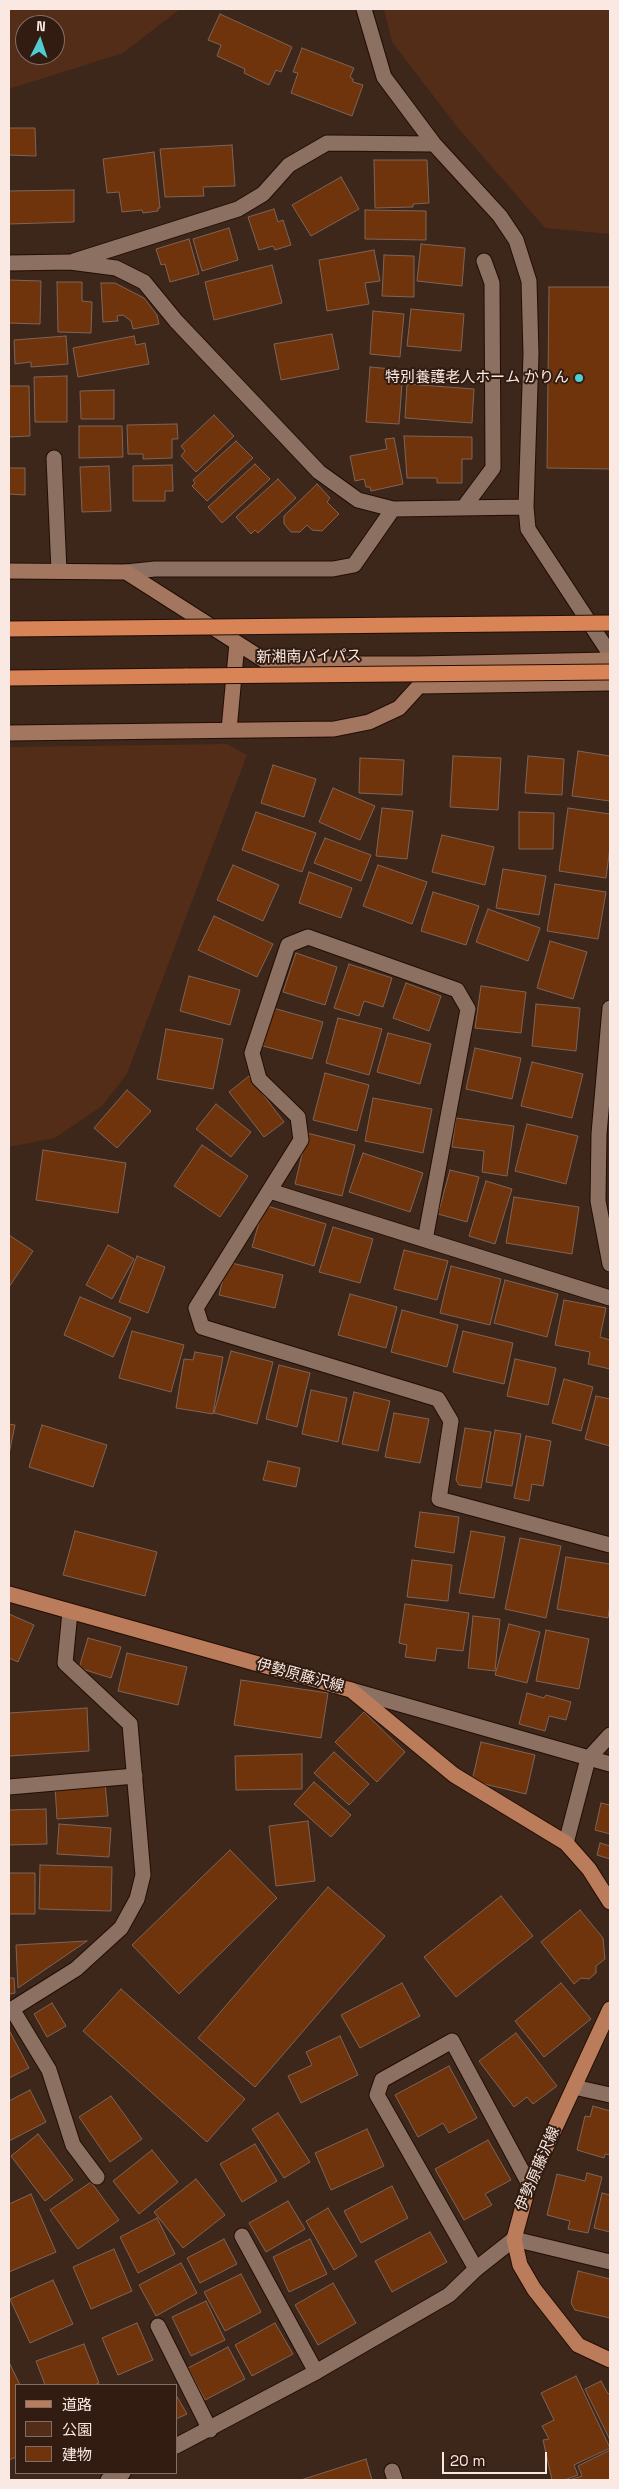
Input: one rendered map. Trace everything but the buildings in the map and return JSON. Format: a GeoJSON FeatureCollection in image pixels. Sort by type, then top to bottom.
{"type":"FeatureCollection","features":[{"type":"Feature","properties":{"kind":"highway","name":"新湘南バイパス"},"geometry":{"type":"LineString","coordinates":[[9,629],[610,623]]}},
{"type":"Feature","properties":{"kind":"highway","name":"新湘南バイパス"},"geometry":{"type":"LineString","coordinates":[[9,678],[610,672]]}},
{"type":"Feature","properties":{"kind":"main road","name":"伊勢原藤沢線"},"geometry":{"type":"LineString","coordinates":[[9,1594],[351,1690],[454,1775],[566,1843],[589,1869],[610,1902]]}},
{"type":"Feature","properties":{"kind":"main road","name":"伊勢原藤沢線"},"geometry":{"type":"LineString","coordinates":[[610,2009],[529,2184],[514,2239],[520,2266],[539,2296],[578,2345],[610,2360]]}},
{"type":"Feature","properties":{"kind":"street"},"geometry":{"type":"LineString","coordinates":[[364,9],[384,77],[434,144],[500,216],[516,240],[528,281],[531,354],[526,507],[528,529],[610,654]]}},
{"type":"Feature","properties":{"kind":"street"},"geometry":{"type":"LineString","coordinates":[[70,262],[238,209],[263,194],[289,165],[327,142],[434,144]]}},
{"type":"Feature","properties":{"kind":"street"},"geometry":{"type":"LineString","coordinates":[[464,507],[493,468],[492,283],[484,261]]}},
{"type":"Feature","properties":{"kind":"street"},"geometry":{"type":"LineString","coordinates":[[9,263],[70,262],[116,268],[144,282],[176,321],[319,472],[358,500],[393,508],[526,507]]}},
{"type":"Feature","properties":{"kind":"street"},"geometry":{"type":"LineString","coordinates":[[54,458],[59,571]]}},
{"type":"Feature","properties":{"kind":"street"},"geometry":{"type":"LineString","coordinates":[[9,571],[126,572],[155,569],[334,569],[354,565],[393,508]]}},
{"type":"Feature","properties":{"kind":"street"},"geometry":{"type":"LineString","coordinates":[[126,572],[270,664],[417,664],[610,660]]}},
{"type":"Feature","properties":{"kind":"street"},"geometry":{"type":"LineString","coordinates":[[229,730],[237,642]]}},
{"type":"Feature","properties":{"kind":"street"},"geometry":{"type":"LineString","coordinates":[[9,733],[334,728],[369,722],[399,708],[419,686],[610,683]]}},
{"type":"Feature","properties":{"kind":"street"},"geometry":{"type":"LineString","coordinates":[[425,1240],[468,1009],[457,990],[308,937],[288,945],[252,1053],[259,1079],[298,1117],[301,1140],[196,1308],[202,1327],[438,1399],[451,1421],[439,1499],[610,1545]]}},
{"type":"Feature","properties":{"kind":"street"},"geometry":{"type":"LineString","coordinates":[[610,1008],[605,1137],[598,1201],[610,1264]]}},
{"type":"Feature","properties":{"kind":"street"},"geometry":{"type":"LineString","coordinates":[[270,1191],[610,1298]]}},
{"type":"Feature","properties":{"kind":"street"},"geometry":{"type":"LineString","coordinates":[[70,1612],[65,1664],[130,1724],[143,1875],[137,1899],[121,1928],[76,1969],[10,2010],[49,2070],[73,2144],[97,2177]]}},
{"type":"Feature","properties":{"kind":"street"},"geometry":{"type":"LineString","coordinates":[[351,1690],[610,1764]]}},
{"type":"Feature","properties":{"kind":"street"},"geometry":{"type":"LineString","coordinates":[[566,1843],[588,1759],[610,1733]]}},
{"type":"Feature","properties":{"kind":"street"},"geometry":{"type":"LineString","coordinates":[[9,1787],[135,1776]]}},
{"type":"Feature","properties":{"kind":"street"},"geometry":{"type":"LineString","coordinates":[[476,2269],[377,2095],[382,2080],[452,2041],[529,2184]]}},
{"type":"Feature","properties":{"kind":"street"},"geometry":{"type":"LineString","coordinates":[[574,2087],[610,2096]]}},
{"type":"Feature","properties":{"kind":"street"},"geometry":{"type":"LineString","coordinates":[[242,2236],[316,2372]]}},
{"type":"Feature","properties":{"kind":"street"},"geometry":{"type":"LineString","coordinates":[[178,2445],[210,2430],[316,2372],[449,2295],[476,2269],[514,2239],[610,2262]]}},
{"type":"Feature","properties":{"kind":"street"},"geometry":{"type":"LineString","coordinates":[[158,2326],[210,2430]]}},
{"type":"Feature","properties":{"kind":"street"},"geometry":{"type":"LineString","coordinates":[[108,2480],[121,2474]]}},
{"type":"Feature","properties":{"kind":"green space"},"geometry":{"type":"Polygon","coordinates":[[[9,9],[180,9],[123,53],[9,89],[9,9]]]}},
{"type":"Feature","properties":{"kind":"green space"},"geometry":{"type":"Polygon","coordinates":[[[384,9],[610,9],[610,234],[545,228],[458,128],[392,42],[384,9]]]}},
{"type":"Feature","properties":{"kind":"green space"},"geometry":{"type":"Polygon","coordinates":[[[227,744],[247,755],[127,1074],[102,1106],[55,1138],[9,1147],[9,747],[227,744]]]}},
{"type":"Feature","properties":{"kind":"place","name":"特別養護老人ホーム かりん"},"geometry":{"type":"Point","coordinates":[579,378]}}]}
